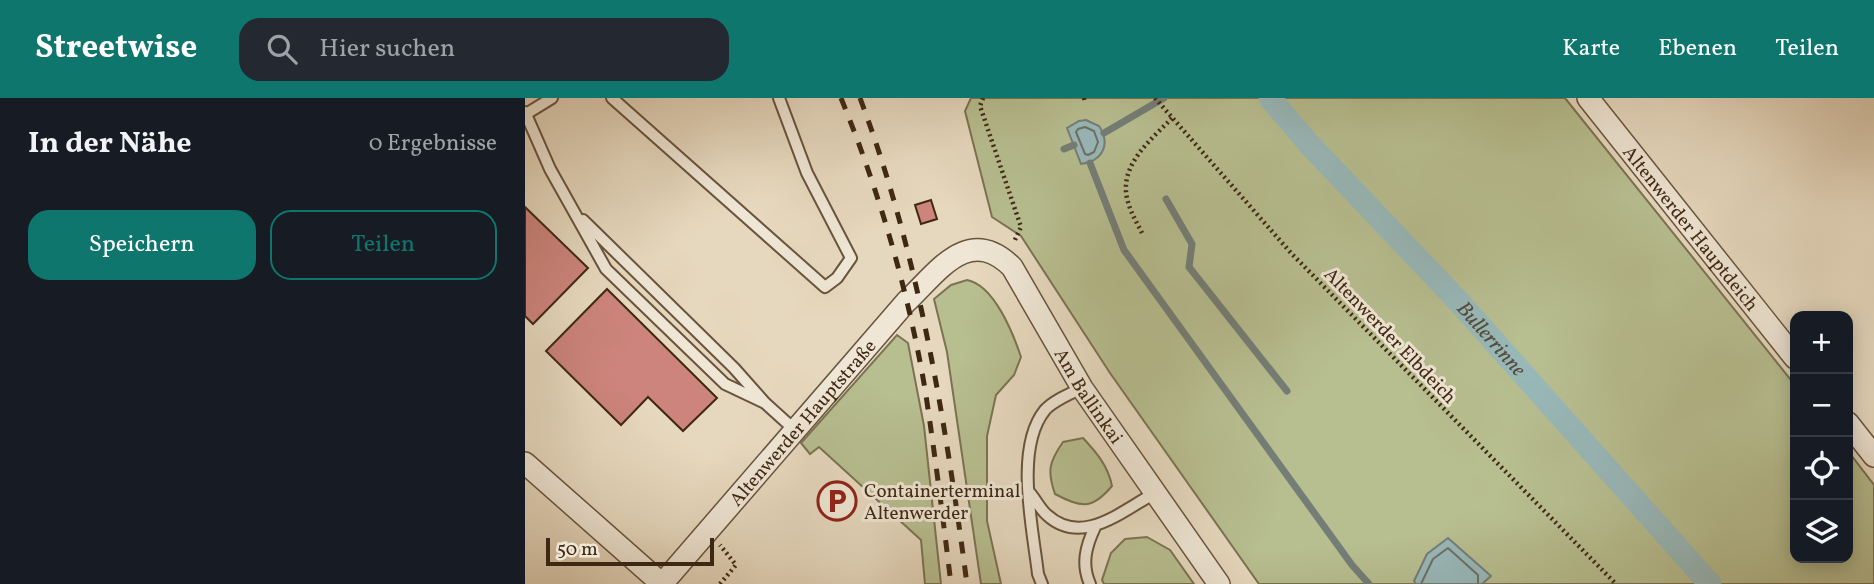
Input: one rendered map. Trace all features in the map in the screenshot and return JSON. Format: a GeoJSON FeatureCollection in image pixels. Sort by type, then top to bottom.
{"type":"FeatureCollection","features":[{"type":"Feature","properties":{"kind":"street","name":"Altenwerder Hauptdeich"},"geometry":{"type":"LineString","coordinates":[[1588,98],[1790,352]]}},
{"type":"Feature","properties":{"kind":"street","name":"Altenwerder Hauptstraße"},"geometry":{"type":"LineString","coordinates":[[662,584],[943,263],[960,253],[981,250],[989,251],[1005,260]]}},
{"type":"Feature","properties":{"kind":"street","name":"Am Ballinkai"},"geometry":{"type":"LineString","coordinates":[[1005,260],[1018,276],[1082,388],[1219,584]]}},
{"type":"Feature","properties":{"kind":"street"},"geometry":{"type":"LineString","coordinates":[[1853,429],[1874,456]]}},
{"type":"Feature","properties":{"kind":"street"},"geometry":{"type":"LineString","coordinates":[[525,463],[662,584]]}},
{"type":"Feature","properties":{"kind":"lane"},"geometry":{"type":"LineString","coordinates":[[552,98],[526,113],[550,169],[606,269],[725,384],[765,403]]}},
{"type":"Feature","properties":{"kind":"lane"},"geometry":{"type":"LineString","coordinates":[[612,98],[825,287],[837,278],[851,258],[807,173],[779,98]]}},
{"type":"Feature","properties":{"kind":"lane"},"geometry":{"type":"LineString","coordinates":[[573,211],[734,369],[765,403],[796,430]]}},
{"type":"Feature","properties":{"kind":"lane"},"geometry":{"type":"LineString","coordinates":[[1042,584],[1038,574],[1029,491],[1030,446],[1040,418],[1050,405],[1082,388]]}},
{"type":"Feature","properties":{"kind":"lane"},"geometry":{"type":"LineString","coordinates":[[1029,491],[1046,514],[1072,529],[1095,527],[1154,493]]}},
{"type":"Feature","properties":{"kind":"lane"},"geometry":{"type":"LineString","coordinates":[[1090,584],[1084,563],[1089,539],[1095,527]]}},
{"type":"Feature","properties":{"kind":"path"},"geometry":{"type":"LineString","coordinates":[[983,98],[980,106],[1021,228],[1005,260]]}},
{"type":"Feature","properties":{"kind":"path","name":"Altenwerder Elbdeich"},"geometry":{"type":"LineString","coordinates":[[1155,98],[1291,253],[1616,584]]}},
{"type":"Feature","properties":{"kind":"path"},"geometry":{"type":"LineString","coordinates":[[1142,233],[1127,200],[1127,173],[1135,159],[1173,117]]}},
{"type":"Feature","properties":{"kind":"path"},"geometry":{"type":"LineString","coordinates":[[709,531],[736,565],[720,584]]}},
{"type":"Feature","properties":{"kind":"green space"},"geometry":{"type":"Polygon","coordinates":[[[971,98],[1565,98],[1790,379],[1790,563],[1853,563],[1853,458],[1874,485],[1874,584],[1259,584],[1110,373],[1021,236],[992,217],[965,111],[971,98]]]}},
{"type":"Feature","properties":{"kind":"green space"},"geometry":{"type":"Polygon","coordinates":[[[967,280],[977,284],[994,300],[1008,323],[1021,357],[1014,375],[996,395],[987,436],[987,521],[1001,584],[981,584],[947,352],[934,299],[951,285],[967,280]]]}},
{"type":"Feature","properties":{"kind":"green space"},"geometry":{"type":"Polygon","coordinates":[[[897,335],[908,343],[924,426],[941,584],[925,584],[921,540],[819,447],[810,454],[801,443],[897,335]]]}},
{"type":"Feature","properties":{"kind":"green space"},"geometry":{"type":"Polygon","coordinates":[[[1083,438],[1101,460],[1112,486],[1092,503],[1079,504],[1055,494],[1050,473],[1052,461],[1063,442],[1083,438]]]}},
{"type":"Feature","properties":{"kind":"green space"},"geometry":{"type":"Polygon","coordinates":[[[1147,537],[1170,550],[1194,584],[1104,584],[1102,580],[1111,553],[1125,539],[1147,537]]]}},
{"type":"Feature","properties":{"kind":"water"},"geometry":{"type":"Polygon","coordinates":[[[1086,120],[1099,126],[1104,145],[1100,155],[1081,164],[1067,128],[1086,120]]]}},
{"type":"Feature","properties":{"kind":"water"},"geometry":{"type":"Polygon","coordinates":[[[1448,538],[1491,576],[1482,584],[1416,584],[1414,581],[1427,554],[1448,538]]]}},
{"type":"Feature","properties":{"kind":"building"},"geometry":{"type":"Polygon","coordinates":[[[931,200],[937,219],[921,224],[915,205],[931,200]]]}},
{"type":"Feature","properties":{"kind":"building"},"geometry":{"type":"Polygon","coordinates":[[[525,207],[588,268],[533,324],[525,316],[525,207]]]}},
{"type":"Feature","properties":{"kind":"building"},"geometry":{"type":"Polygon","coordinates":[[[607,289],[717,398],[683,431],[648,397],[621,425],[546,351],[607,289]]]}},
{"type":"Feature","properties":{"kind":"waterway"},"geometry":{"type":"LineString","coordinates":[[1104,133],[1164,98]]}},
{"type":"Feature","properties":{"kind":"waterway","name":"Bullerrinne"},"geometry":{"type":"LineString","coordinates":[[1270,98],[1309,144],[1459,302],[1710,584]]}},
{"type":"Feature","properties":{"kind":"waterway"},"geometry":{"type":"LineString","coordinates":[[1064,149],[1074,145]]}},
{"type":"Feature","properties":{"kind":"waterway"},"geometry":{"type":"LineString","coordinates":[[1090,163],[1124,250],[1352,565],[1369,584]]}},
{"type":"Feature","properties":{"kind":"waterway"},"geometry":{"type":"LineString","coordinates":[[1166,199],[1192,244],[1189,267],[1287,391]]}},
{"type":"Feature","properties":{"kind":"railway"},"geometry":{"type":"LineString","coordinates":[[841,98],[880,205],[910,315],[925,389],[951,584]]}},
{"type":"Feature","properties":{"kind":"railway"},"geometry":{"type":"LineString","coordinates":[[860,98],[881,157],[914,277],[939,399],[967,584]]}},
{"type":"Feature","properties":{"kind":"place","name":"Containerterminal Altenwerder"},"geometry":{"type":"Point","coordinates":[837,501]}}]}
